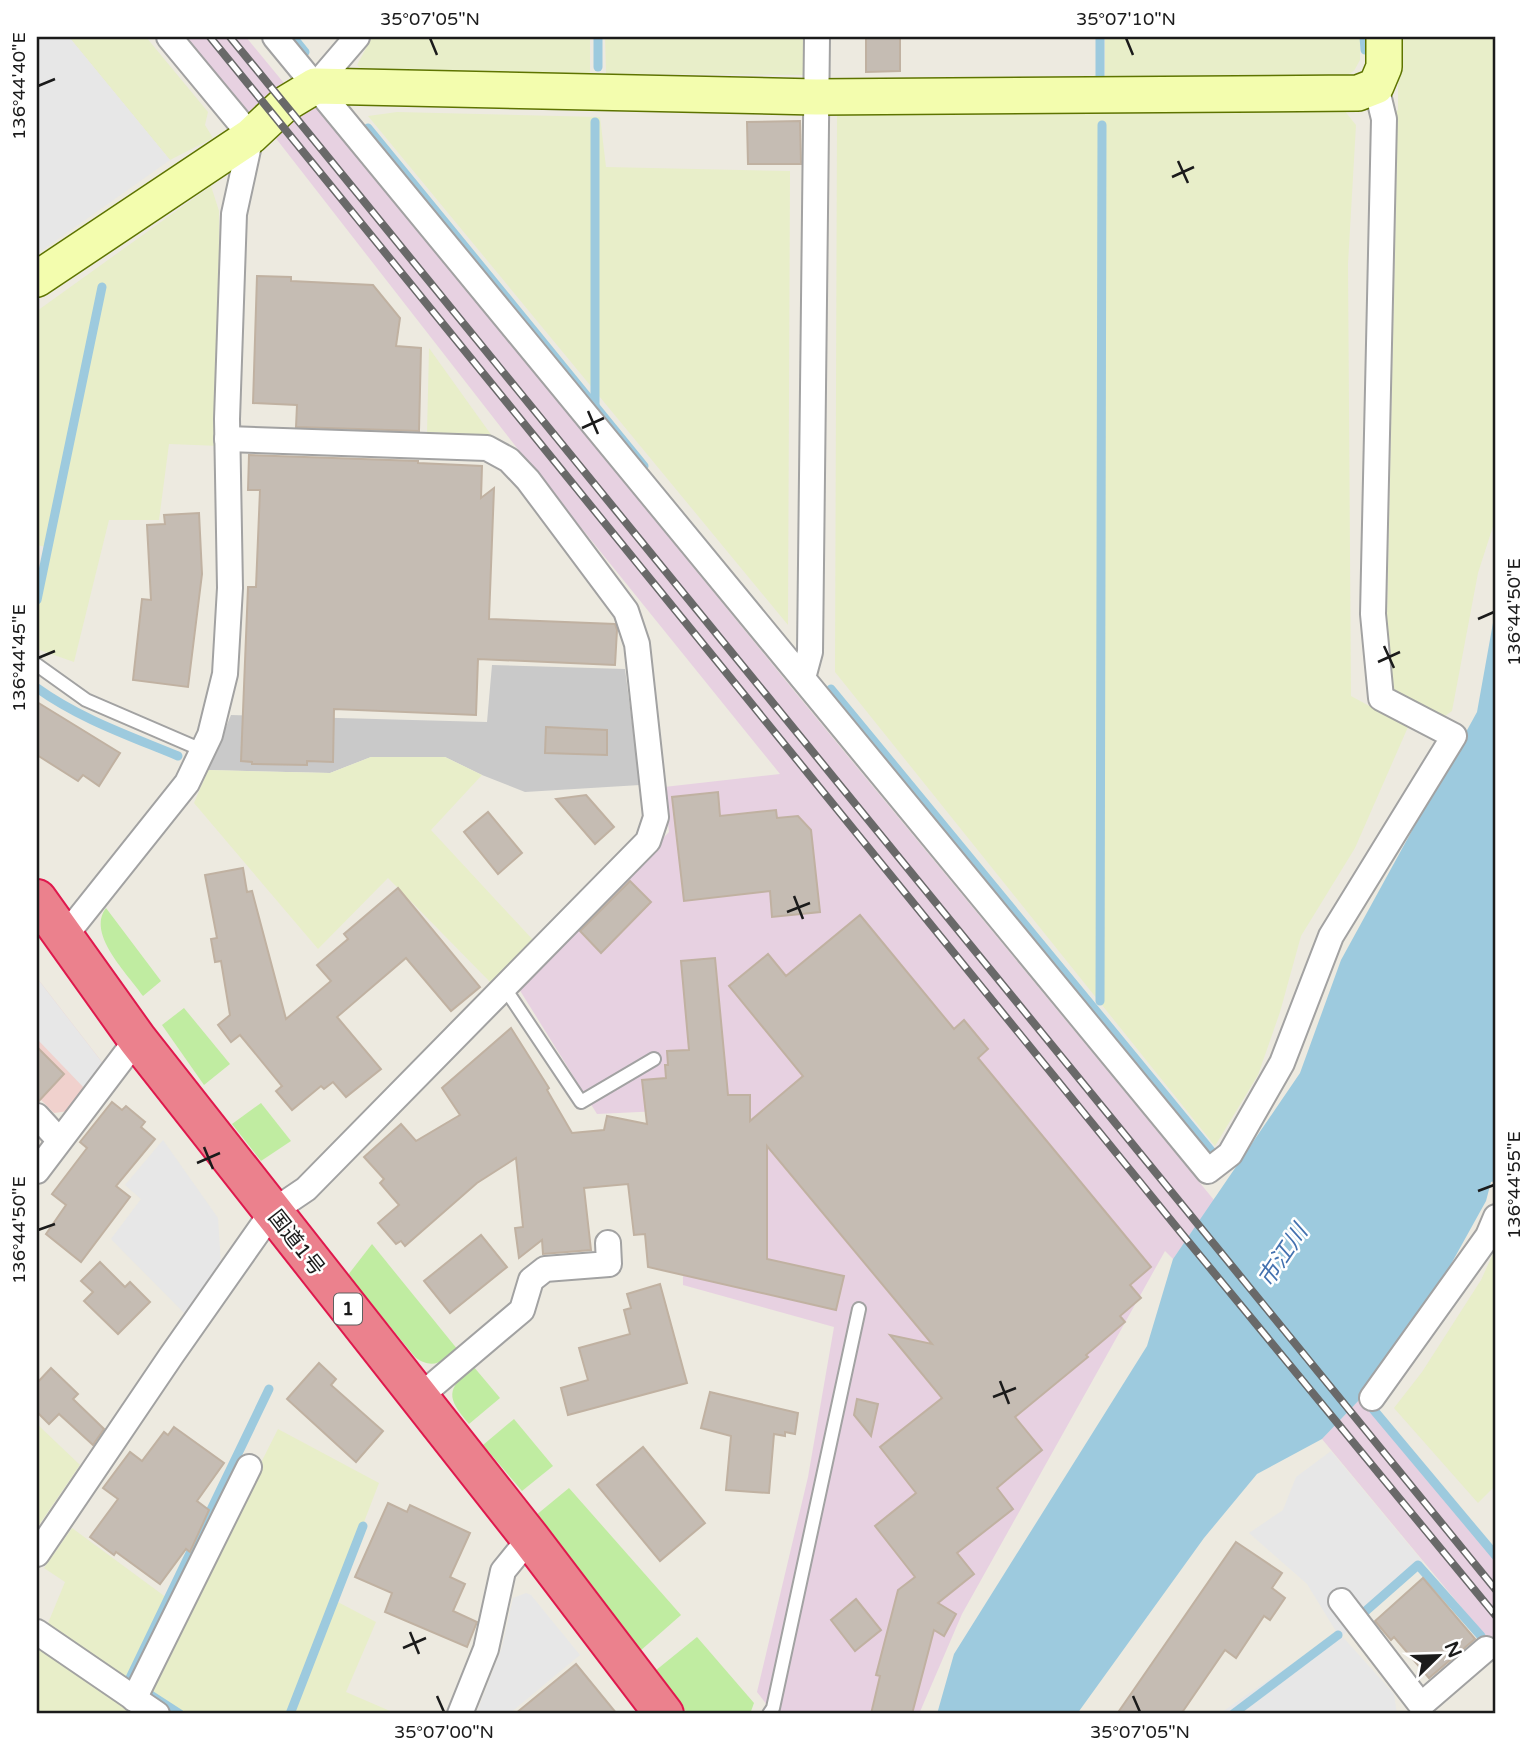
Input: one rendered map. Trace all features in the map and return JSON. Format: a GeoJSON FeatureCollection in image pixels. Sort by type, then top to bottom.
{"type":"FeatureCollection","features":[{"type":"Feature","properties":{"kind":"highway","name":"国道1号"},"geometry":{"type":"LineString","coordinates":[[37,900],[137,1038],[530,1538],[664,1714]]}},
{"type":"Feature","properties":{"kind":"street"},"geometry":{"type":"LineString","coordinates":[[169,37],[251,136]]}},
{"type":"Feature","properties":{"kind":"street"},"geometry":{"type":"LineString","coordinates":[[275,37],[1208,1171],[1230,1154],[1282,1063],[1331,936],[1454,736],[1381,698],[1373,614],[1384,119],[1376,86],[1384,67],[1384,37]]}},
{"type":"Feature","properties":{"kind":"street"},"geometry":{"type":"LineString","coordinates":[[37,279],[251,136],[285,104],[315,86],[357,37]]}},
{"type":"Feature","properties":{"kind":"street"},"geometry":{"type":"LineString","coordinates":[[803,678],[810,652],[817,37]]}},
{"type":"Feature","properties":{"kind":"street"},"geometry":{"type":"LineString","coordinates":[[315,86],[816,97],[1358,93],[1376,86]]}},
{"type":"Feature","properties":{"kind":"street"},"geometry":{"type":"LineString","coordinates":[[65,936],[187,783],[209,735],[225,674],[230,588],[227,439],[234,214],[251,136]]}},
{"type":"Feature","properties":{"kind":"street"},"geometry":{"type":"LineString","coordinates":[[37,1554],[272,1212],[306,1189],[648,841],[656,817],[637,645],[626,611],[528,480],[509,460],[486,448],[227,439]]}},
{"type":"Feature","properties":{"kind":"street"},"geometry":{"type":"LineString","coordinates":[[37,1171],[137,1038]]}},
{"type":"Feature","properties":{"kind":"street"},"geometry":{"type":"LineString","coordinates":[[37,1116],[59,1140]]}},
{"type":"Feature","properties":{"kind":"street"},"geometry":{"type":"LineString","coordinates":[[1372,1398],[1488,1236],[1496,1217]]}},
{"type":"Feature","properties":{"kind":"street"},"geometry":{"type":"LineString","coordinates":[[418,1398],[522,1310],[531,1280],[545,1269],[609,1264],[608,1243]]}},
{"type":"Feature","properties":{"kind":"street"},"geometry":{"type":"LineString","coordinates":[[134,1699],[249,1467]]}},
{"type":"Feature","properties":{"kind":"street"},"geometry":{"type":"LineString","coordinates":[[460,1714],[486,1649],[503,1571],[530,1538]]}},
{"type":"Feature","properties":{"kind":"street"},"geometry":{"type":"LineString","coordinates":[[1341,1601],[1421,1711],[1486,1649]]}},
{"type":"Feature","properties":{"kind":"street"},"geometry":{"type":"LineString","coordinates":[[37,1632],[157,1714]]}},
{"type":"Feature","properties":{"kind":"lane"},"geometry":{"type":"LineString","coordinates":[[37,665],[86,700],[202,750]]}},
{"type":"Feature","properties":{"kind":"lane"},"geometry":{"type":"LineString","coordinates":[[504,987],[581,1102],[653,1059]]}},
{"type":"Feature","properties":{"kind":"lane"},"geometry":{"type":"LineString","coordinates":[[769,1714],[776,1695],[859,1310]]}},
{"type":"Feature","properties":{"kind":"shaded area"},"geometry":{"type":"Polygon","coordinates":[[[37,37],[69,37],[170,160],[37,254],[37,37]]]}},
{"type":"Feature","properties":{"kind":"shaded area"},"geometry":{"type":"Polygon","coordinates":[[[184,37],[246,37],[288,88],[318,107],[1214,1200],[1173,1259],[1165,1251],[962,1614],[919,1714],[774,1714],[757,1692],[808,1477],[834,1327],[683,1285],[682,1110],[597,1114],[519,989],[669,832],[664,787],[780,774],[524,457],[271,132],[250,119],[184,37]]]}},
{"type":"Feature","properties":{"kind":"shaded area"},"geometry":{"type":"Polygon","coordinates":[[[492,665],[625,669],[640,785],[525,792],[445,757],[371,757],[330,773],[208,770],[231,715],[487,722],[492,665]]]}},
{"type":"Feature","properties":{"kind":"shaded area"},"geometry":{"type":"Polygon","coordinates":[[[37,978],[105,1066],[69,1111],[54,1113],[37,1096],[37,978]]]}},
{"type":"Feature","properties":{"kind":"shaded area"},"geometry":{"type":"Polygon","coordinates":[[[37,978],[105,1066],[86,1090],[37,1039],[37,978]]]}},
{"type":"Feature","properties":{"kind":"shaded area"},"geometry":{"type":"Polygon","coordinates":[[[163,1140],[218,1218],[221,1265],[186,1315],[111,1239],[141,1199],[125,1185],[163,1140]]]}},
{"type":"Feature","properties":{"kind":"shaded area"},"geometry":{"type":"Polygon","coordinates":[[[1362,1397],[1496,1558],[1496,1649],[1322,1439],[1362,1397]]]}},
{"type":"Feature","properties":{"kind":"shaded area"},"geometry":{"type":"Polygon","coordinates":[[[1331,1451],[1423,1562],[1342,1636],[1394,1694],[1397,1714],[1219,1714],[1337,1633],[1307,1584],[1249,1533],[1283,1510],[1296,1477],[1331,1451]]]}},
{"type":"Feature","properties":{"kind":"shaded area"},"geometry":{"type":"Polygon","coordinates":[[[526,1593],[531,1595],[580,1655],[509,1714],[476,1714],[502,1647],[513,1598],[526,1593]]]}},
{"type":"Feature","properties":{"kind":"green space"},"geometry":{"type":"Polygon","coordinates":[[[69,37],[146,37],[208,112],[205,125],[213,138],[170,160],[69,37]]]}},
{"type":"Feature","properties":{"kind":"green space"},"geometry":{"type":"Polygon","coordinates":[[[372,37],[590,37],[590,74],[365,72],[357,65],[372,37]]]}},
{"type":"Feature","properties":{"kind":"green space"},"geometry":{"type":"Polygon","coordinates":[[[605,37],[805,37],[804,75],[606,74],[605,37]]]}},
{"type":"Feature","properties":{"kind":"green space"},"geometry":{"type":"Polygon","coordinates":[[[1105,37],[1360,37],[1360,60],[1354,71],[1340,79],[1105,81],[1105,37]]]}},
{"type":"Feature","properties":{"kind":"green space"},"geometry":{"type":"Polygon","coordinates":[[[1398,37],[1496,37],[1496,517],[1478,573],[1452,711],[1442,718],[1392,694],[1386,664],[1397,147],[1392,141],[1392,114],[1398,110],[1398,37]]]}},
{"type":"Feature","properties":{"kind":"green space"},"geometry":{"type":"Polygon","coordinates":[[[1344,110],[1356,125],[1348,264],[1351,696],[1408,727],[1355,848],[1301,936],[1280,1012],[1258,1075],[1215,1146],[835,672],[837,111],[1344,110]]]}},
{"type":"Feature","properties":{"kind":"green space"},"geometry":{"type":"Polygon","coordinates":[[[397,112],[600,117],[606,167],[790,171],[788,625],[368,116],[397,112]]]}},
{"type":"Feature","properties":{"kind":"green space"},"geometry":{"type":"Polygon","coordinates":[[[211,186],[219,211],[220,446],[169,444],[159,520],[109,520],[74,662],[37,649],[37,591],[46,547],[37,545],[37,311],[211,186]]]}},
{"type":"Feature","properties":{"kind":"green space"},"geometry":{"type":"Polygon","coordinates":[[[429,348],[492,436],[427,432],[429,348]]]}},
{"type":"Feature","properties":{"kind":"green space"},"geometry":{"type":"Polygon","coordinates":[[[371,757],[445,757],[482,775],[431,830],[534,941],[491,983],[388,878],[318,949],[194,803],[208,770],[330,773],[371,757]]]}},
{"type":"Feature","properties":{"kind":"green space"},"geometry":{"type":"Polygon","coordinates":[[[106,908],[161,981],[143,996],[111,954],[105,941],[101,918],[106,908]]]}},
{"type":"Feature","properties":{"kind":"green space"},"geometry":{"type":"Polygon","coordinates":[[[184,1008],[230,1064],[204,1085],[162,1025],[184,1008]]]}},
{"type":"Feature","properties":{"kind":"green space"},"geometry":{"type":"Polygon","coordinates":[[[261,1103],[291,1141],[261,1161],[232,1124],[261,1103]]]}},
{"type":"Feature","properties":{"kind":"green space"},"geometry":{"type":"Polygon","coordinates":[[[372,1244],[458,1350],[448,1358],[432,1364],[415,1357],[348,1275],[372,1244]]]}},
{"type":"Feature","properties":{"kind":"green space"},"geometry":{"type":"Polygon","coordinates":[[[1496,1247],[1496,1485],[1478,1503],[1394,1408],[1422,1372],[1481,1280],[1496,1247]]]}},
{"type":"Feature","properties":{"kind":"green space"},"geometry":{"type":"Polygon","coordinates":[[[473,1366],[500,1398],[469,1424],[456,1407],[452,1394],[458,1381],[473,1366]]]}},
{"type":"Feature","properties":{"kind":"green space"},"geometry":{"type":"Polygon","coordinates":[[[514,1419],[553,1466],[522,1491],[483,1445],[514,1419]]]}},
{"type":"Feature","properties":{"kind":"green space"},"geometry":{"type":"Polygon","coordinates":[[[37,1424],[80,1465],[37,1528],[37,1424]]]}},
{"type":"Feature","properties":{"kind":"green space"},"geometry":{"type":"Polygon","coordinates":[[[278,1429],[379,1483],[334,1600],[376,1622],[346,1692],[397,1714],[300,1714],[291,1710],[289,1714],[181,1714],[146,1690],[278,1429]]]}},
{"type":"Feature","properties":{"kind":"green space"},"geometry":{"type":"Polygon","coordinates":[[[569,1488],[681,1615],[640,1651],[535,1516],[569,1488]]]}},
{"type":"Feature","properties":{"kind":"green space"},"geometry":{"type":"Polygon","coordinates":[[[72,1528],[167,1598],[126,1686],[46,1628],[65,1582],[44,1568],[72,1528]]]}},
{"type":"Feature","properties":{"kind":"green space"},"geometry":{"type":"Polygon","coordinates":[[[697,1637],[754,1703],[750,1714],[688,1714],[655,1671],[697,1637]]]}},
{"type":"Feature","properties":{"kind":"green space"},"geometry":{"type":"Polygon","coordinates":[[[37,1643],[145,1714],[37,1714],[37,1643]]]}},
{"type":"Feature","properties":{"kind":"water","name":"市江川"},"geometry":{"type":"Polygon","coordinates":[[[1496,606],[1496,1181],[1491,1182],[1486,1201],[1445,1275],[1362,1397],[1322,1439],[1257,1474],[1204,1538],[1077,1714],[937,1714],[954,1654],[1147,1346],[1173,1259],[1300,1073],[1341,960],[1477,712],[1496,606]]]}},
{"type":"Feature","properties":{"kind":"building"},"geometry":{"type":"Polygon","coordinates":[[[866,38],[900,38],[900,71],[866,72],[866,38]]]}},
{"type":"Feature","properties":{"kind":"building"},"geometry":{"type":"Polygon","coordinates":[[[800,121],[801,164],[748,164],[747,122],[800,121]]]}},
{"type":"Feature","properties":{"kind":"building"},"geometry":{"type":"Polygon","coordinates":[[[257,276],[291,277],[291,281],[373,285],[400,318],[396,346],[421,348],[419,431],[296,427],[297,405],[253,403],[257,276]]]}},
{"type":"Feature","properties":{"kind":"building"},"geometry":{"type":"Polygon","coordinates":[[[249,455],[482,466],[481,498],[494,488],[489,619],[615,624],[615,665],[478,659],[476,715],[334,709],[333,762],[307,761],[307,765],[252,764],[241,761],[248,587],[256,587],[260,490],[248,490],[249,455]]]}},
{"type":"Feature","properties":{"kind":"building"},"geometry":{"type":"Polygon","coordinates":[[[199,513],[202,574],[188,687],[133,680],[142,599],[151,600],[147,525],[165,524],[164,515],[199,513]]]}},
{"type":"Feature","properties":{"kind":"building"},"geometry":{"type":"Polygon","coordinates":[[[37,702],[120,753],[99,786],[83,775],[78,781],[37,755],[37,702]]]}},
{"type":"Feature","properties":{"kind":"building"},"geometry":{"type":"Polygon","coordinates":[[[546,727],[607,730],[607,755],[545,753],[546,727]]]}},
{"type":"Feature","properties":{"kind":"building"},"geometry":{"type":"Polygon","coordinates":[[[718,792],[720,816],[776,810],[777,818],[798,816],[811,830],[820,912],[772,917],[770,891],[684,901],[672,797],[718,792]]]}},
{"type":"Feature","properties":{"kind":"building"},"geometry":{"type":"Polygon","coordinates":[[[586,795],[614,827],[595,844],[556,799],[586,795]]]}},
{"type":"Feature","properties":{"kind":"building"},"geometry":{"type":"Polygon","coordinates":[[[488,812],[522,853],[498,874],[464,832],[488,812]]]}},
{"type":"Feature","properties":{"kind":"building"},"geometry":{"type":"Polygon","coordinates":[[[243,868],[247,892],[252,891],[286,1019],[331,981],[317,965],[348,939],[344,934],[398,888],[480,987],[451,1011],[406,958],[337,1017],[381,1069],[346,1097],[333,1082],[324,1089],[321,1086],[292,1110],[276,1091],[282,1086],[240,1035],[231,1042],[218,1025],[230,1015],[221,961],[215,962],[211,939],[217,938],[205,875],[243,868]]]}},
{"type":"Feature","properties":{"kind":"building"},"geometry":{"type":"Polygon","coordinates":[[[630,881],[651,902],[601,953],[580,931],[630,881]]]}},
{"type":"Feature","properties":{"kind":"building"},"geometry":{"type":"Polygon","coordinates":[[[860,915],[954,1029],[964,1020],[988,1049],[978,1058],[1151,1267],[1130,1285],[1141,1298],[1120,1316],[1125,1322],[1086,1355],[1088,1357],[1015,1417],[1042,1450],[997,1488],[1013,1509],[957,1553],[974,1574],[938,1603],[956,1614],[944,1636],[934,1630],[912,1714],[871,1714],[880,1676],[876,1675],[898,1590],[915,1577],[875,1526],[916,1493],[880,1447],[942,1398],[890,1335],[932,1344],[767,1146],[767,1259],[844,1276],[836,1310],[648,1267],[645,1234],[634,1235],[628,1184],[584,1188],[591,1250],[543,1254],[542,1240],[519,1258],[515,1228],[523,1227],[516,1158],[477,1183],[405,1246],[401,1241],[396,1244],[378,1223],[399,1205],[380,1183],[384,1179],[364,1157],[401,1124],[416,1141],[460,1115],[442,1088],[511,1028],[549,1088],[547,1090],[572,1133],[604,1130],[607,1116],[647,1124],[642,1080],[666,1078],[667,1051],[689,1050],[681,961],[715,958],[728,1095],[750,1095],[750,1121],[803,1076],[729,986],[768,954],[786,976],[860,915]]]}},
{"type":"Feature","properties":{"kind":"building"},"geometry":{"type":"Polygon","coordinates":[[[37,1047],[64,1074],[38,1102],[37,1102],[37,1047]]]}},
{"type":"Feature","properties":{"kind":"building"},"geometry":{"type":"Polygon","coordinates":[[[112,1102],[122,1110],[126,1106],[145,1122],[141,1127],[155,1139],[116,1186],[130,1197],[81,1262],[46,1234],[66,1205],[52,1194],[87,1148],[80,1142],[112,1102]]]}},
{"type":"Feature","properties":{"kind":"building"},"geometry":{"type":"Polygon","coordinates":[[[481,1235],[507,1267],[450,1313],[424,1281],[481,1235]]]}},
{"type":"Feature","properties":{"kind":"building"},"geometry":{"type":"Polygon","coordinates":[[[100,1262],[125,1287],[130,1282],[150,1302],[118,1334],[84,1301],[93,1292],[81,1281],[100,1262]]]}},
{"type":"Feature","properties":{"kind":"building"},"geometry":{"type":"Polygon","coordinates":[[[660,1284],[687,1383],[568,1415],[561,1388],[588,1380],[579,1348],[630,1334],[624,1310],[631,1308],[627,1294],[660,1284]]]}},
{"type":"Feature","properties":{"kind":"building"},"geometry":{"type":"Polygon","coordinates":[[[319,1363],[336,1379],[331,1385],[383,1431],[356,1462],[287,1399],[319,1363]]]}},
{"type":"Feature","properties":{"kind":"building"},"geometry":{"type":"Polygon","coordinates":[[[51,1368],[78,1394],[73,1399],[104,1429],[93,1445],[59,1414],[49,1424],[37,1412],[37,1383],[51,1368]]]}},
{"type":"Feature","properties":{"kind":"building"},"geometry":{"type":"Polygon","coordinates":[[[710,1392],[798,1413],[795,1434],[774,1434],[769,1493],[726,1490],[731,1436],[701,1428],[710,1392]]]}},
{"type":"Feature","properties":{"kind":"building"},"geometry":{"type":"Polygon","coordinates":[[[857,1399],[878,1404],[871,1436],[854,1415],[857,1399]]]}},
{"type":"Feature","properties":{"kind":"building"},"geometry":{"type":"Polygon","coordinates":[[[174,1427],[224,1463],[197,1501],[209,1510],[190,1552],[186,1549],[160,1584],[90,1537],[118,1499],[103,1488],[130,1452],[142,1461],[164,1432],[168,1435],[174,1427]]]}},
{"type":"Feature","properties":{"kind":"building"},"geometry":{"type":"Polygon","coordinates":[[[643,1447],[705,1523],[660,1561],[597,1485],[643,1447]]]}},
{"type":"Feature","properties":{"kind":"building"},"geometry":{"type":"Polygon","coordinates":[[[388,1503],[407,1512],[410,1505],[470,1533],[450,1577],[465,1584],[453,1611],[477,1622],[467,1647],[385,1612],[392,1593],[355,1577],[388,1503]]]}},
{"type":"Feature","properties":{"kind":"building"},"geometry":{"type":"Polygon","coordinates":[[[1236,1542],[1282,1573],[1272,1588],[1285,1598],[1270,1620],[1264,1616],[1236,1658],[1225,1650],[1181,1714],[1117,1714],[1236,1542]]]}},
{"type":"Feature","properties":{"kind":"building"},"geometry":{"type":"Polygon","coordinates":[[[1423,1578],[1475,1639],[1429,1678],[1394,1637],[1391,1640],[1375,1621],[1423,1578]]]}},
{"type":"Feature","properties":{"kind":"building"},"geometry":{"type":"Polygon","coordinates":[[[856,1599],[881,1630],[855,1651],[831,1620],[856,1599]]]}},
{"type":"Feature","properties":{"kind":"building"},"geometry":{"type":"Polygon","coordinates":[[[576,1664],[617,1714],[515,1714],[576,1664]]]}},
{"type":"Feature","properties":{"kind":"waterway"},"geometry":{"type":"LineString","coordinates":[[293,37],[305,52]]}},
{"type":"Feature","properties":{"kind":"waterway"},"geometry":{"type":"LineString","coordinates":[[598,37],[598,67]]}},
{"type":"Feature","properties":{"kind":"waterway"},"geometry":{"type":"LineString","coordinates":[[1100,37],[1100,77]]}},
{"type":"Feature","properties":{"kind":"waterway"},"geometry":{"type":"LineString","coordinates":[[1364,37],[1365,50]]}},
{"type":"Feature","properties":{"kind":"waterway"},"geometry":{"type":"LineString","coordinates":[[595,122],[595,406]]}},
{"type":"Feature","properties":{"kind":"waterway"},"geometry":{"type":"LineString","coordinates":[[1100,1001],[1102,125]]}},
{"type":"Feature","properties":{"kind":"waterway"},"geometry":{"type":"LineString","coordinates":[[368,128],[644,466]]}},
{"type":"Feature","properties":{"kind":"waterway"},"geometry":{"type":"LineString","coordinates":[[37,600],[102,287]]}},
{"type":"Feature","properties":{"kind":"waterway"},"geometry":{"type":"LineString","coordinates":[[37,688],[88,718],[178,756]]}},
{"type":"Feature","properties":{"kind":"waterway"},"geometry":{"type":"LineString","coordinates":[[831,689],[1213,1153]]}},
{"type":"Feature","properties":{"kind":"waterway"},"geometry":{"type":"LineString","coordinates":[[130,1678],[269,1389]]}},
{"type":"Feature","properties":{"kind":"waterway"},"geometry":{"type":"LineString","coordinates":[[1367,1402],[1496,1556]]}},
{"type":"Feature","properties":{"kind":"waterway"},"geometry":{"type":"LineString","coordinates":[[290,1714],[363,1526]]}},
{"type":"Feature","properties":{"kind":"waterway"},"geometry":{"type":"LineString","coordinates":[[1360,1616],[1418,1565],[1481,1636]]}},
{"type":"Feature","properties":{"kind":"waterway"},"geometry":{"type":"LineString","coordinates":[[1233,1714],[1338,1635]]}},
{"type":"Feature","properties":{"kind":"waterway"},"geometry":{"type":"LineString","coordinates":[[146,1692],[180,1714]]}},
{"type":"Feature","properties":{"kind":"railway"},"geometry":{"type":"LineString","coordinates":[[210,37],[1178,1229],[1496,1616]]}},
{"type":"Feature","properties":{"kind":"railway"},"geometry":{"type":"LineString","coordinates":[[230,37],[1496,1590]]}}]}
